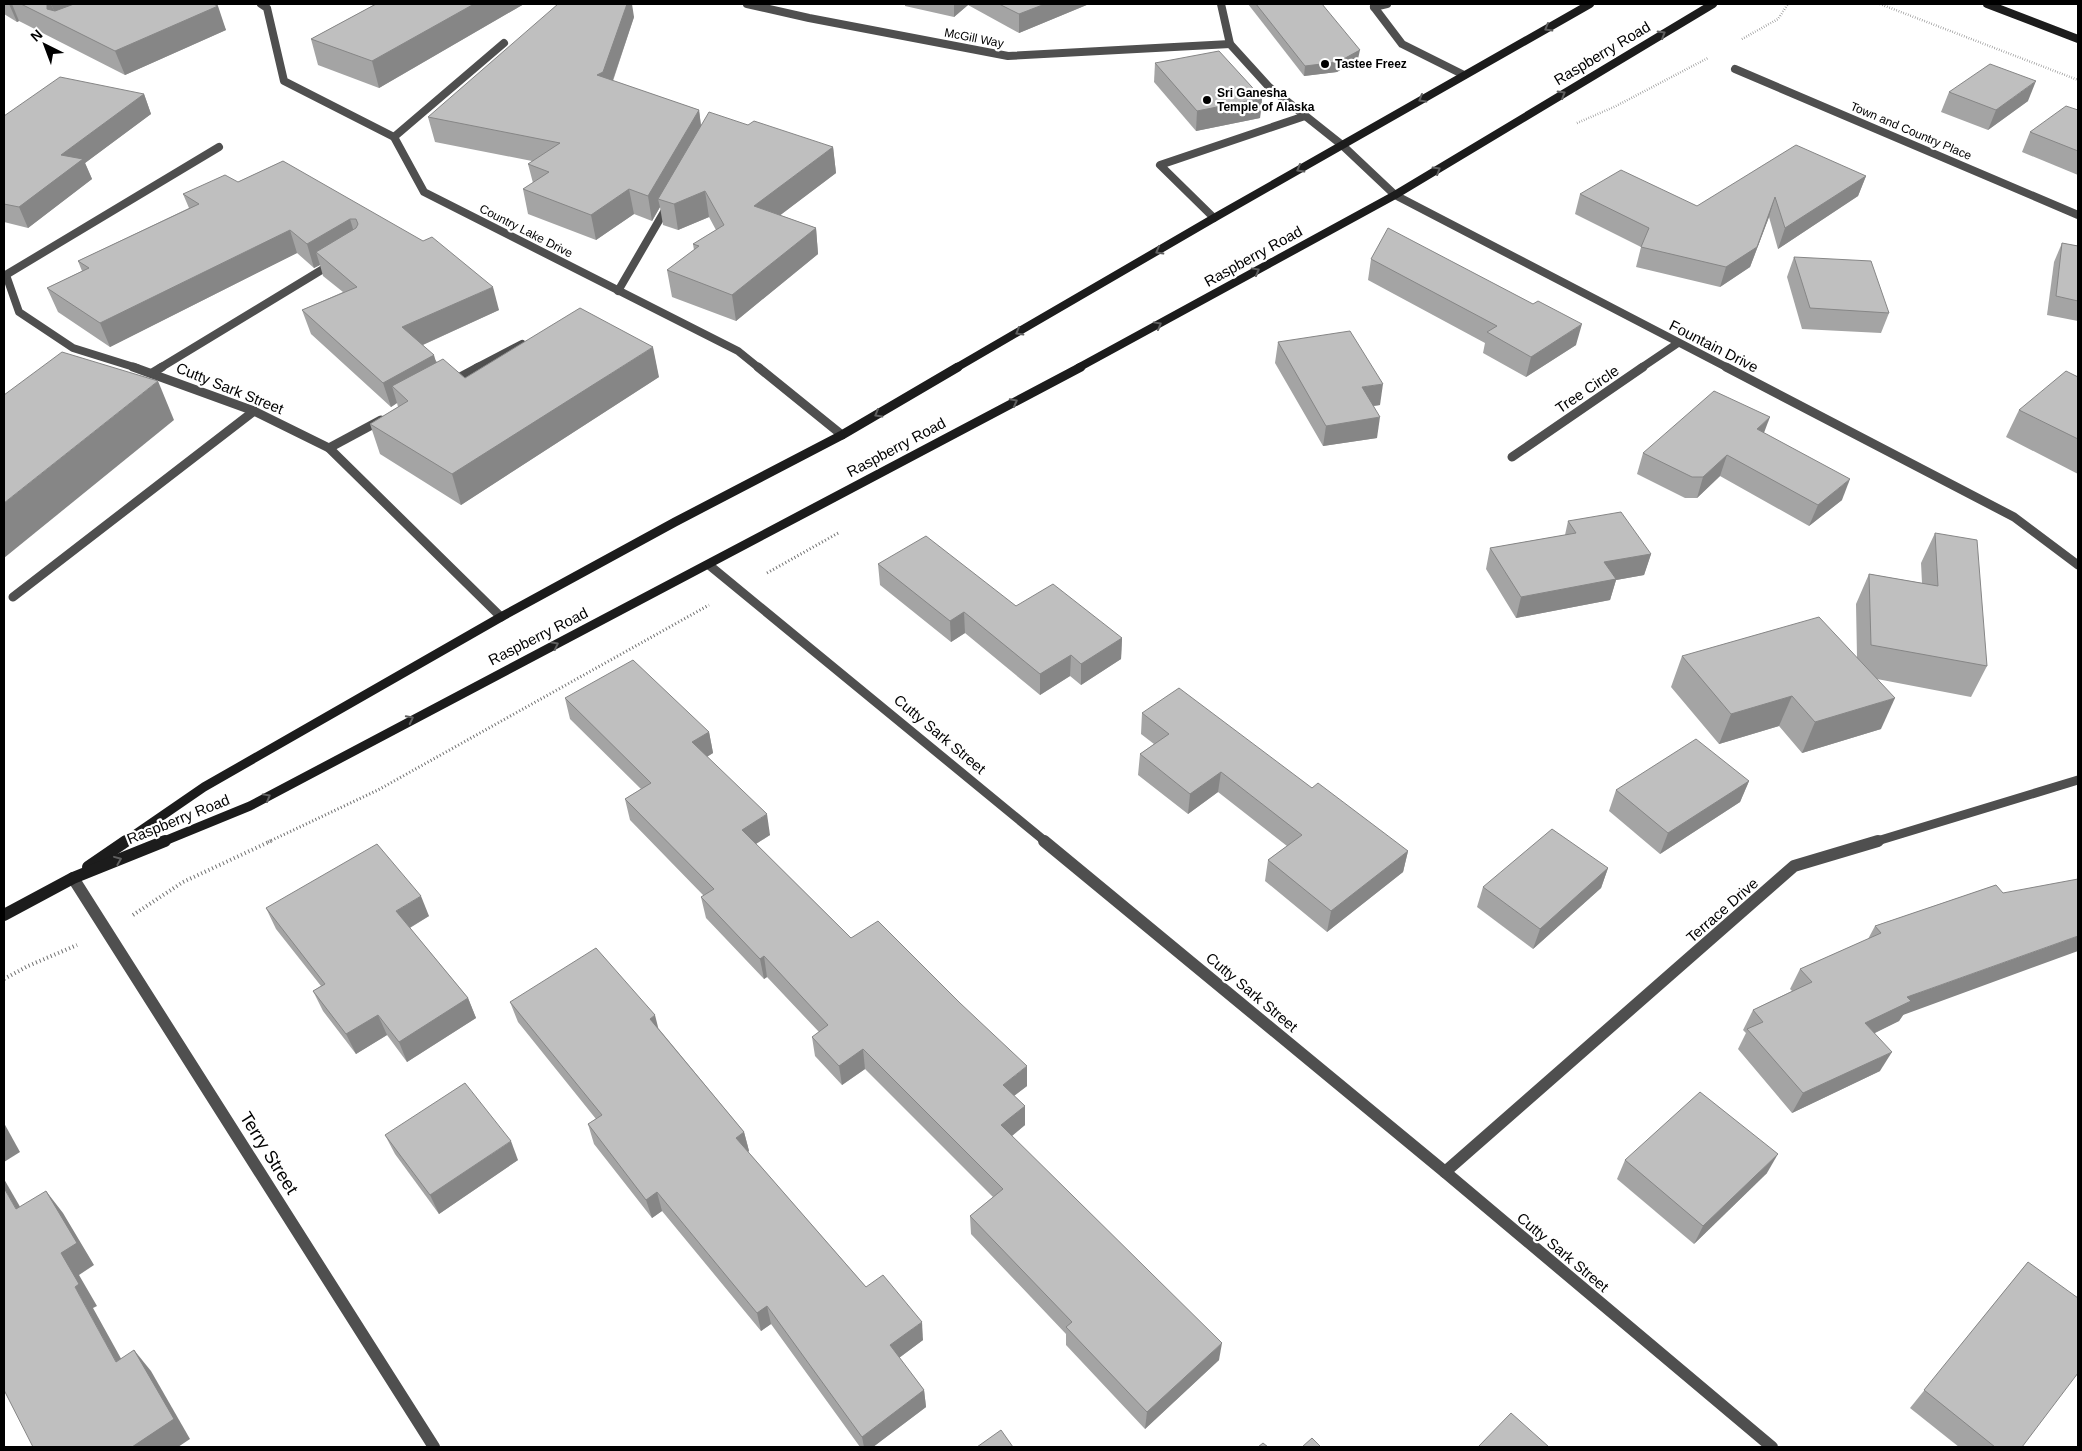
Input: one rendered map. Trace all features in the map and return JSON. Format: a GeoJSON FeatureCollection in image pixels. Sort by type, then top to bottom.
{"type":"FeatureCollection","features":[{"type":"Feature","properties":{"kind":"main road","name":"Raspberry Road"},"geometry":{"type":"LineString","coordinates":[[73,878],[204,787],[501,617],[675,522],[842,435],[1214,218],[1590,4]]}},
{"type":"Feature","properties":{"kind":"main road","name":"Raspberry Road"},"geometry":{"type":"LineString","coordinates":[[4,915],[73,878],[250,806],[402,724],[709,565],[899,462],[1098,358],[1395,195],[1713,4]]}},
{"type":"Feature","properties":{"kind":"main road"},"geometry":{"type":"LineString","coordinates":[[1987,4],[2078,39]]}},
{"type":"Feature","properties":{"kind":"street"},"geometry":{"type":"LineString","coordinates":[[261,4],[268,8],[284,81],[394,137],[504,43]]}},
{"type":"Feature","properties":{"kind":"street","name":"McGill Way"},"geometry":{"type":"LineString","coordinates":[[747,4],[809,18],[1008,56],[1230,44]]}},
{"type":"Feature","properties":{"kind":"street"},"geometry":{"type":"LineString","coordinates":[[1221,4],[1230,44],[1269,88],[1342,145]]}},
{"type":"Feature","properties":{"kind":"street"},"geometry":{"type":"LineString","coordinates":[[1374,5],[1387,4]]}},
{"type":"Feature","properties":{"kind":"street"},"geometry":{"type":"LineString","coordinates":[[1374,5],[1402,44],[1464,75]]}},
{"type":"Feature","properties":{"kind":"street","name":"Town and Country Place"},"geometry":{"type":"LineString","coordinates":[[1735,68],[2078,215]]}},
{"type":"Feature","properties":{"kind":"street"},"geometry":{"type":"LineString","coordinates":[[1214,218],[1160,165],[1305,116]]}},
{"type":"Feature","properties":{"kind":"street","name":"Country Lake Drive"},"geometry":{"type":"LineString","coordinates":[[394,137],[424,192],[738,351],[842,435]]}},
{"type":"Feature","properties":{"kind":"street","name":"Fountain Drive"},"geometry":{"type":"LineString","coordinates":[[1342,145],[1395,195],[2014,517],[2078,565]]}},
{"type":"Feature","properties":{"kind":"street"},"geometry":{"type":"LineString","coordinates":[[5,276],[219,147]]}},
{"type":"Feature","properties":{"kind":"street"},"geometry":{"type":"LineString","coordinates":[[618,291],[673,197]]}},
{"type":"Feature","properties":{"kind":"street"},"geometry":{"type":"LineString","coordinates":[[152,373],[343,257]]}},
{"type":"Feature","properties":{"kind":"street","name":"Cutty Sark Street"},"geometry":{"type":"LineString","coordinates":[[5,276],[19,312],[73,348],[152,373],[254,411],[330,448],[501,617]]}},
{"type":"Feature","properties":{"kind":"street"},"geometry":{"type":"LineString","coordinates":[[440,388],[533,338]]}},
{"type":"Feature","properties":{"kind":"street","name":"Tree Circle"},"geometry":{"type":"LineString","coordinates":[[1512,457],[1678,343]]}},
{"type":"Feature","properties":{"kind":"street"},"geometry":{"type":"LineString","coordinates":[[13,596],[254,411]]}},
{"type":"Feature","properties":{"kind":"street"},"geometry":{"type":"LineString","coordinates":[[330,448],[389,416]]}},
{"type":"Feature","properties":{"kind":"street","name":"Cutty Sark Street"},"geometry":{"type":"LineString","coordinates":[[709,565],[740,588],[1445,1172],[1772,1447]]}},
{"type":"Feature","properties":{"kind":"street","name":"Terrace Drive"},"geometry":{"type":"LineString","coordinates":[[1445,1172],[1794,866],[2078,780]]}},
{"type":"Feature","properties":{"kind":"street","name":"Terry Street"},"geometry":{"type":"LineString","coordinates":[[73,878],[434,1447]]}},
{"type":"Feature","properties":{"kind":"path"},"geometry":{"type":"LineString","coordinates":[[1880,4],[2078,80]]}},
{"type":"Feature","properties":{"kind":"path"},"geometry":{"type":"LineString","coordinates":[[4,980],[28,966],[67,951],[107,929]]}},
{"type":"Feature","properties":{"kind":"building"},"geometry":{"type":"Polygon","coordinates":[[[21,4],[48,4],[47,9],[55,11],[74,4],[213,4],[218,6],[115,51],[21,4]]]}},
{"type":"Feature","properties":{"kind":"building"},"geometry":{"type":"Polygon","coordinates":[[[376,4],[474,4],[372,61],[311,39],[376,4]]]}},
{"type":"Feature","properties":{"kind":"building"},"geometry":{"type":"Polygon","coordinates":[[[558,4],[627,4],[603,72],[597,75],[699,110],[648,196],[629,189],[591,215],[523,189],[549,172],[528,164],[560,143],[428,117],[558,4]]]}},
{"type":"Feature","properties":{"kind":"building"},"geometry":{"type":"Polygon","coordinates":[[[999,4],[1045,4],[1019,14],[999,4]]]}},
{"type":"Feature","properties":{"kind":"building"},"geometry":{"type":"Polygon","coordinates":[[[1256,4],[1322,4],[1360,50],[1338,62],[1305,66],[1256,4]]]}},
{"type":"Feature","properties":{"kind":"building"},"geometry":{"type":"Polygon","coordinates":[[[1219,51],[1262,98],[1197,111],[1155,63],[1219,51]]]}},
{"type":"Feature","properties":{"kind":"building"},"geometry":{"type":"Polygon","coordinates":[[[1990,64],[2036,81],[1996,110],[1949,92],[1990,64]]]}},
{"type":"Feature","properties":{"kind":"building"},"geometry":{"type":"Polygon","coordinates":[[[60,77],[144,94],[61,155],[83,159],[19,207],[4,204],[4,116],[60,77]]]}},
{"type":"Feature","properties":{"kind":"building"},"geometry":{"type":"Polygon","coordinates":[[[2066,106],[2078,110],[2078,151],[2030,132],[2066,106]]]}},
{"type":"Feature","properties":{"kind":"building"},"geometry":{"type":"Polygon","coordinates":[[[709,112],[748,125],[754,121],[833,147],[754,206],[816,228],[732,295],[667,270],[699,246],[693,244],[724,225],[705,191],[674,204],[658,199],[709,112]]]}},
{"type":"Feature","properties":{"kind":"building"},"geometry":{"type":"Polygon","coordinates":[[[1796,145],[1866,176],[1785,228],[1775,197],[1757,247],[1726,267],[1641,247],[1649,228],[1580,194],[1621,170],[1697,206],[1796,145]]]}},
{"type":"Feature","properties":{"kind":"building"},"geometry":{"type":"Polygon","coordinates":[[[283,161],[423,241],[432,237],[493,287],[402,327],[434,355],[383,383],[302,310],[357,287],[316,252],[356,228],[358,224],[356,219],[350,219],[307,244],[290,230],[100,323],[47,288],[89,268],[78,261],[199,204],[183,194],[225,175],[238,182],[283,161]]]}},
{"type":"Feature","properties":{"kind":"building"},"geometry":{"type":"Polygon","coordinates":[[[1388,228],[1533,304],[1538,301],[1582,324],[1531,357],[1487,332],[1497,326],[1371,259],[1388,228]]]}},
{"type":"Feature","properties":{"kind":"building"},"geometry":{"type":"Polygon","coordinates":[[[2062,243],[2078,246],[2078,301],[2056,296],[2062,243]]]}},
{"type":"Feature","properties":{"kind":"building"},"geometry":{"type":"Polygon","coordinates":[[[1794,257],[1871,261],[1889,313],[1810,308],[1794,257]]]}},
{"type":"Feature","properties":{"kind":"building"},"geometry":{"type":"Polygon","coordinates":[[[580,308],[653,347],[452,474],[370,424],[408,401],[392,386],[443,359],[465,378],[580,308]]]}},
{"type":"Feature","properties":{"kind":"building"},"geometry":{"type":"Polygon","coordinates":[[[1350,331],[1383,384],[1362,387],[1380,417],[1326,426],[1278,342],[1350,331]]]}},
{"type":"Feature","properties":{"kind":"building"},"geometry":{"type":"Polygon","coordinates":[[[62,352],[158,381],[4,503],[4,395],[62,352]]]}},
{"type":"Feature","properties":{"kind":"building"},"geometry":{"type":"Polygon","coordinates":[[[2066,371],[2078,377],[2078,439],[2019,410],[2066,371]]]}},
{"type":"Feature","properties":{"kind":"building"},"geometry":{"type":"Polygon","coordinates":[[[1714,391],[1770,417],[1757,429],[1850,479],[1818,505],[1727,455],[1703,477],[1692,477],[1643,453],[1714,391]]]}},
{"type":"Feature","properties":{"kind":"building"},"geometry":{"type":"Polygon","coordinates":[[[1621,512],[1651,554],[1604,562],[1616,579],[1521,597],[1490,548],[1576,533],[1568,521],[1621,512]]]}},
{"type":"Feature","properties":{"kind":"building"},"geometry":{"type":"Polygon","coordinates":[[[1935,533],[1977,540],[1987,666],[1871,645],[1869,574],[1938,586],[1935,533]]]}},
{"type":"Feature","properties":{"kind":"building"},"geometry":{"type":"Polygon","coordinates":[[[926,536],[1016,606],[1053,584],[1122,638],[1081,664],[1071,655],[1040,674],[964,612],[950,621],[878,564],[926,536]]]}},
{"type":"Feature","properties":{"kind":"building"},"geometry":{"type":"Polygon","coordinates":[[[1819,617],[1895,698],[1815,722],[1792,696],[1731,714],[1682,656],[1819,617]]]}},
{"type":"Feature","properties":{"kind":"building"},"geometry":{"type":"Polygon","coordinates":[[[633,660],[709,732],[692,742],[767,814],[742,830],[851,938],[878,921],[960,1003],[1027,1066],[1003,1085],[1025,1106],[1001,1125],[1222,1343],[1147,1412],[1066,1327],[1072,1322],[970,1216],[1003,1189],[863,1049],[839,1066],[812,1037],[828,1025],[764,956],[760,959],[701,897],[714,889],[625,799],[651,783],[565,698],[633,660]]]}},
{"type":"Feature","properties":{"kind":"building"},"geometry":{"type":"Polygon","coordinates":[[[1179,688],[1312,788],[1318,783],[1408,851],[1331,911],[1268,860],[1302,835],[1221,772],[1190,794],[1140,754],[1169,734],[1142,713],[1179,688]]]}},
{"type":"Feature","properties":{"kind":"building"},"geometry":{"type":"Polygon","coordinates":[[[1696,739],[1749,781],[1668,833],[1616,790],[1696,739]]]}},
{"type":"Feature","properties":{"kind":"building"},"geometry":{"type":"Polygon","coordinates":[[[1552,829],[1608,868],[1540,929],[1483,887],[1552,829]]]}},
{"type":"Feature","properties":{"kind":"building"},"geometry":{"type":"Polygon","coordinates":[[[377,844],[421,896],[396,911],[468,998],[399,1042],[378,1015],[346,1034],[313,991],[325,984],[266,908],[377,844]]]}},
{"type":"Feature","properties":{"kind":"building"},"geometry":{"type":"Polygon","coordinates":[[[2078,879],[2078,936],[1907,997],[1911,1001],[1865,1023],[1892,1052],[1803,1093],[1747,1029],[1763,1022],[1753,1010],[1812,982],[1800,969],[1881,933],[1875,926],[1996,885],[2003,893],[2078,879]]]}},
{"type":"Feature","properties":{"kind":"building"},"geometry":{"type":"Polygon","coordinates":[[[596,948],[655,1015],[650,1019],[744,1132],[736,1138],[866,1287],[883,1275],[922,1322],[890,1345],[924,1390],[862,1437],[767,1306],[757,1313],[657,1192],[646,1200],[588,1124],[602,1115],[510,1002],[596,948]]]}},
{"type":"Feature","properties":{"kind":"building"},"geometry":{"type":"Polygon","coordinates":[[[465,1083],[511,1141],[430,1195],[385,1135],[465,1083]]]}},
{"type":"Feature","properties":{"kind":"building"},"geometry":{"type":"Polygon","coordinates":[[[1700,1092],[1778,1154],[1703,1226],[1625,1160],[1700,1092]]]}},
{"type":"Feature","properties":{"kind":"building"},"geometry":{"type":"Polygon","coordinates":[[[4,1188],[16,1209],[46,1191],[77,1243],[61,1253],[79,1284],[75,1287],[116,1362],[134,1350],[174,1419],[132,1447],[33,1447],[4,1390],[4,1188]]]}},
{"type":"Feature","properties":{"kind":"building"},"geometry":{"type":"Polygon","coordinates":[[[2028,1262],[2078,1298],[2078,1373],[2022,1447],[1995,1447],[1924,1390],[2028,1262]]]}},
{"type":"Feature","properties":{"kind":"building"},"geometry":{"type":"Polygon","coordinates":[[[1511,1413],[1549,1447],[1478,1447],[1511,1413]]]}},
{"type":"Feature","properties":{"kind":"building"},"geometry":{"type":"Polygon","coordinates":[[[1001,1430],[1013,1447],[977,1447],[1001,1430]]]}},
{"type":"Feature","properties":{"kind":"building"},"geometry":{"type":"Polygon","coordinates":[[[1312,1438],[1321,1447],[1302,1447],[1312,1438]]]}},
{"type":"Feature","properties":{"kind":"building"},"geometry":{"type":"Polygon","coordinates":[[[1263,1443],[1268,1447],[1258,1447],[1263,1443]]]}},
{"type":"Feature","properties":{"kind":"place","name":"Tastee Freez"},"geometry":{"type":"Point","coordinates":[1325,64]}},
{"type":"Feature","properties":{"kind":"place","name":"Sri Ganesha Temple of Alaska"},"geometry":{"type":"Point","coordinates":[1207,100]}}]}
